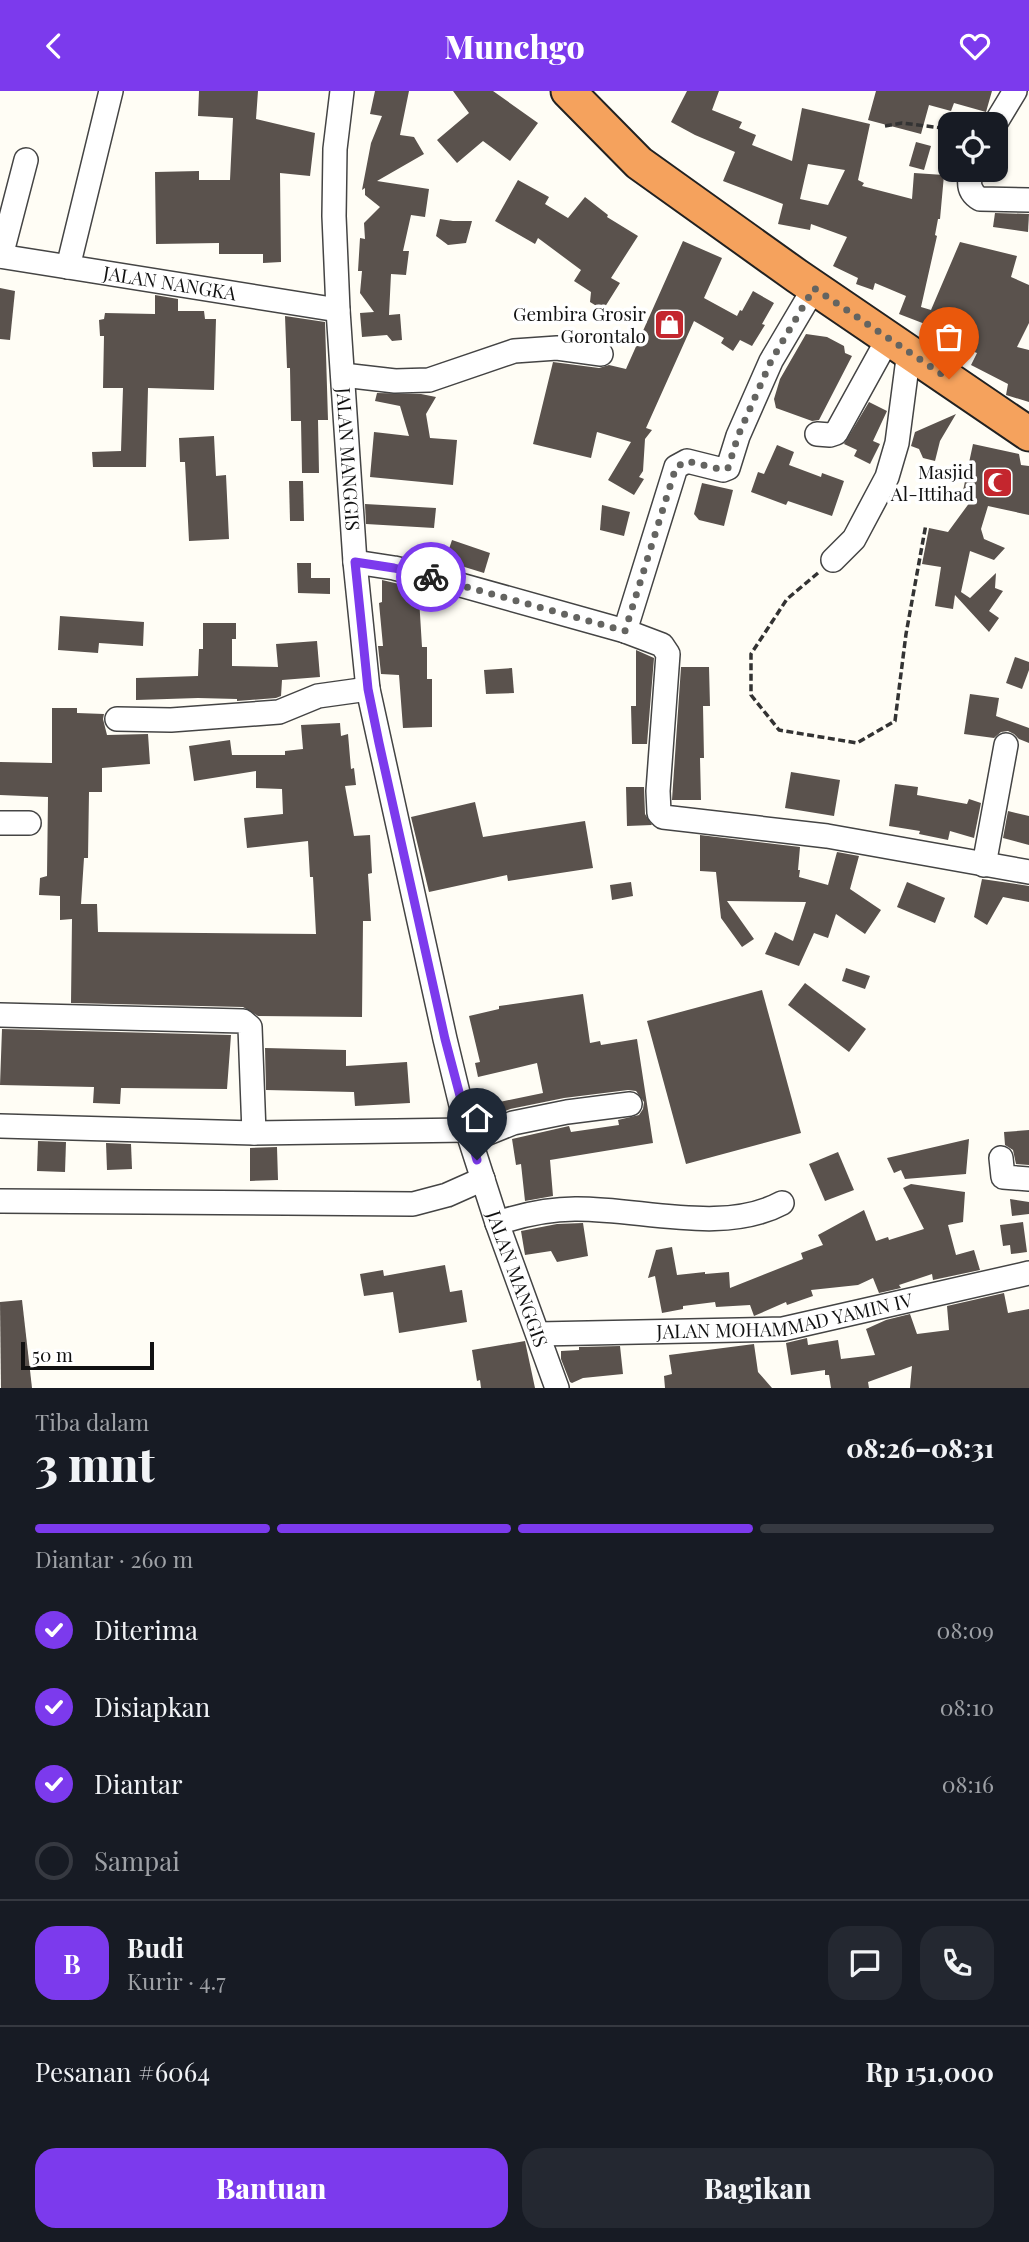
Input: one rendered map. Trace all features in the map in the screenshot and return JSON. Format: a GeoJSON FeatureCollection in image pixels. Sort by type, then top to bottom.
{"type":"FeatureCollection","features":[{"type":"Feature","properties":{"kind":"highway"},"geometry":{"type":"LineString","coordinates":[[568,91],[639,163],[814,288],[1029,435]]}},
{"type":"Feature","properties":{"kind":"street"},"geometry":{"type":"LineString","coordinates":[[68,268],[111,91]]}},
{"type":"Feature","properties":{"kind":"street","name":"JALAN MANGGIS"},"geometry":{"type":"LineString","coordinates":[[342,91],[335,149],[334,215],[338,310],[355,562],[368,689],[445,1039],[469,1135],[497,1223],[557,1388]]}},
{"type":"Feature","properties":{"kind":"street"},"geometry":{"type":"LineString","coordinates":[[1002,112],[1015,91]]}},
{"type":"Feature","properties":{"kind":"street"},"geometry":{"type":"LineString","coordinates":[[1,256],[26,160]]}},
{"type":"Feature","properties":{"kind":"street"},"geometry":{"type":"LineString","coordinates":[[969,182],[970,189],[980,199],[1029,200]]}},
{"type":"Feature","properties":{"kind":"street","name":"JALAN NANGKA"},"geometry":{"type":"LineString","coordinates":[[1,256],[338,310]]}},
{"type":"Feature","properties":{"kind":"street"},"geometry":{"type":"LineString","coordinates":[[625,631],[676,467],[687,461],[723,470],[728,468],[738,436],[771,361],[814,288]]}},
{"type":"Feature","properties":{"kind":"street"},"geometry":{"type":"LineString","coordinates":[[817,433],[830,436],[836,433],[899,344]]}},
{"type":"Feature","properties":{"kind":"street"},"geometry":{"type":"LineString","coordinates":[[833,560],[854,539],[887,477],[897,443],[899,344]]}},
{"type":"Feature","properties":{"kind":"street"},"geometry":{"type":"LineString","coordinates":[[344,375],[395,381],[429,380],[514,351],[556,348],[601,354]]}},
{"type":"Feature","properties":{"kind":"street"},"geometry":{"type":"LineString","coordinates":[[355,562],[432,577],[625,631],[662,645],[668,655],[658,791],[659,813],[663,817],[742,824],[827,836],[1029,872]]}},
{"type":"Feature","properties":{"kind":"street"},"geometry":{"type":"LineString","coordinates":[[117,719],[171,720],[279,712],[318,697],[368,689]]}},
{"type":"Feature","properties":{"kind":"street"},"geometry":{"type":"LineString","coordinates":[[984,865],[1006,745]]}},
{"type":"Feature","properties":{"kind":"street"},"geometry":{"type":"LineString","coordinates":[[0,823],[29,823]]}},
{"type":"Feature","properties":{"kind":"street"},"geometry":{"type":"LineString","coordinates":[[0,1015],[243,1021],[250,1027],[254,1133]]}},
{"type":"Feature","properties":{"kind":"street"},"geometry":{"type":"LineString","coordinates":[[0,1126],[254,1133],[469,1135],[567,1112],[629,1104]]}},
{"type":"Feature","properties":{"kind":"street"},"geometry":{"type":"LineString","coordinates":[[1001,1158],[1003,1177],[1029,1179]]}},
{"type":"Feature","properties":{"kind":"street"},"geometry":{"type":"LineString","coordinates":[[0,1201],[412,1204],[447,1195],[483,1179]]}},
{"type":"Feature","properties":{"kind":"street"},"geometry":{"type":"LineString","coordinates":[[497,1223],[534,1213],[573,1209],[721,1217],[754,1214],[782,1203]]}},
{"type":"Feature","properties":{"kind":"street","name":"JALAN MOHAMMAD YAMIN IV"},"geometry":{"type":"LineString","coordinates":[[538,1334],[783,1329],[1029,1273]]}},
{"type":"Feature","properties":{"kind":"path"},"geometry":{"type":"LineString","coordinates":[[885,126],[902,123],[938,128]]}},
{"type":"Feature","properties":{"kind":"path"},"geometry":{"type":"LineString","coordinates":[[833,560],[787,599],[751,654],[751,695],[779,730],[857,743],[895,720],[906,633],[926,524]]}},
{"type":"Feature","properties":{"kind":"building"},"geometry":{"type":"Polygon","coordinates":[[[199,91],[258,91],[256,119],[315,133],[310,176],[280,173],[281,262],[263,263],[263,254],[219,254],[219,243],[156,244],[155,172],[199,171],[199,180],[230,180],[233,118],[198,116],[199,91]]]}},
{"type":"Feature","properties":{"kind":"building"},"geometry":{"type":"Polygon","coordinates":[[[375,91],[409,91],[400,135],[414,137],[424,154],[377,181],[429,189],[425,217],[411,215],[403,251],[409,251],[406,275],[391,274],[389,315],[400,314],[402,340],[392,341],[387,335],[362,337],[360,313],[374,312],[360,293],[362,271],[358,271],[360,238],[365,239],[364,223],[380,207],[365,195],[365,188],[362,190],[371,143],[382,116],[370,114],[375,91]]]}},
{"type":"Feature","properties":{"kind":"building"},"geometry":{"type":"Polygon","coordinates":[[[453,91],[493,91],[538,123],[510,161],[483,141],[457,163],[437,140],[469,113],[453,91]]]}},
{"type":"Feature","properties":{"kind":"building"},"geometry":{"type":"Polygon","coordinates":[[[687,91],[719,91],[712,110],[742,122],[739,128],[756,135],[752,145],[792,161],[802,108],[870,124],[858,180],[864,183],[862,186],[912,199],[914,173],[938,175],[938,182],[943,182],[940,219],[921,307],[931,310],[960,242],[1017,256],[1011,277],[1029,285],[1029,323],[1017,347],[1029,350],[1029,402],[1006,395],[1008,384],[971,365],[977,353],[921,332],[925,324],[899,314],[906,296],[875,283],[873,290],[856,284],[858,278],[833,266],[847,237],[811,224],[810,230],[778,224],[783,204],[723,181],[735,152],[671,122],[687,91]],[[808,164],[800,199],[828,205],[845,170],[808,164]]]}},
{"type":"Feature","properties":{"kind":"building"},"geometry":{"type":"Polygon","coordinates":[[[876,91],[992,91],[986,112],[954,103],[951,111],[929,105],[921,134],[868,120],[876,91]]]}},
{"type":"Feature","properties":{"kind":"building"},"geometry":{"type":"Polygon","coordinates":[[[916,142],[931,146],[924,170],[909,166],[916,142]]]}},
{"type":"Feature","properties":{"kind":"building"},"geometry":{"type":"Polygon","coordinates":[[[518,180],[549,197],[545,204],[568,218],[585,197],[608,215],[607,217],[638,236],[611,278],[620,283],[603,310],[590,302],[591,292],[574,281],[581,270],[538,238],[535,244],[495,221],[518,180]]]}},
{"type":"Feature","properties":{"kind":"building"},"geometry":{"type":"Polygon","coordinates":[[[995,213],[1029,214],[1028,232],[993,227],[995,213]]]}},
{"type":"Feature","properties":{"kind":"building"},"geometry":{"type":"Polygon","coordinates":[[[440,219],[472,221],[466,243],[448,245],[436,236],[440,219]]]}},
{"type":"Feature","properties":{"kind":"building"},"geometry":{"type":"Polygon","coordinates":[[[683,241],[722,258],[704,298],[737,316],[753,291],[774,303],[752,346],[740,340],[733,351],[721,343],[724,338],[694,321],[646,428],[652,430],[645,439],[643,471],[639,477],[644,479],[634,495],[608,480],[631,442],[597,432],[591,458],[533,444],[553,362],[599,368],[609,365],[626,369],[683,241]]]}},
{"type":"Feature","properties":{"kind":"building"},"geometry":{"type":"Polygon","coordinates":[[[0,288],[15,291],[10,340],[0,339],[0,288]]]}},
{"type":"Feature","properties":{"kind":"building"},"geometry":{"type":"Polygon","coordinates":[[[155,295],[178,299],[178,311],[204,311],[205,319],[216,319],[214,390],[148,388],[146,467],[93,467],[92,452],[121,451],[123,388],[103,388],[104,336],[100,336],[99,320],[104,319],[105,313],[155,314],[155,295]]]}},
{"type":"Feature","properties":{"kind":"building"},"geometry":{"type":"Polygon","coordinates":[[[285,316],[325,322],[328,420],[318,420],[319,473],[302,473],[301,421],[291,421],[285,316]]]}},
{"type":"Feature","properties":{"kind":"building"},"geometry":{"type":"Polygon","coordinates":[[[806,334],[827,337],[844,346],[845,353],[852,356],[819,420],[812,421],[776,408],[774,399],[780,379],[806,334]]]}},
{"type":"Feature","properties":{"kind":"building"},"geometry":{"type":"Polygon","coordinates":[[[377,393],[436,397],[426,414],[430,438],[457,440],[453,485],[370,477],[374,432],[409,436],[400,406],[375,401],[377,393]]]}},
{"type":"Feature","properties":{"kind":"building"},"geometry":{"type":"Polygon","coordinates":[[[869,402],[887,411],[873,441],[880,444],[870,464],[854,456],[857,450],[844,444],[869,402]]]}},
{"type":"Feature","properties":{"kind":"building"},"geometry":{"type":"Polygon","coordinates":[[[956,414],[940,441],[935,461],[923,458],[919,449],[911,446],[915,432],[956,414]]]}},
{"type":"Feature","properties":{"kind":"building"},"geometry":{"type":"Polygon","coordinates":[[[214,436],[216,476],[226,475],[229,539],[189,541],[185,462],[180,462],[179,438],[214,436]]]}},
{"type":"Feature","properties":{"kind":"building"},"geometry":{"type":"Polygon","coordinates":[[[973,444],[1019,454],[1021,465],[1029,466],[1029,515],[988,506],[981,529],[984,539],[1005,548],[994,560],[970,551],[961,592],[970,598],[996,573],[995,588],[1003,591],[989,611],[999,618],[989,632],[955,595],[953,609],[935,606],[941,567],[922,564],[929,528],[948,532],[970,502],[961,500],[973,444]]]}},
{"type":"Feature","properties":{"kind":"building"},"geometry":{"type":"Polygon","coordinates":[[[777,445],[794,452],[789,465],[821,477],[822,473],[844,481],[832,516],[788,501],[786,505],[751,492],[758,472],[764,474],[777,445]]]}},
{"type":"Feature","properties":{"kind":"building"},"geometry":{"type":"Polygon","coordinates":[[[289,481],[303,481],[304,521],[290,521],[289,481]]]}},
{"type":"Feature","properties":{"kind":"building"},"geometry":{"type":"Polygon","coordinates":[[[702,483],[733,490],[724,526],[699,520],[694,514],[702,483]]]}},
{"type":"Feature","properties":{"kind":"building"},"geometry":{"type":"Polygon","coordinates":[[[365,504],[436,508],[434,528],[366,524],[365,504]]]}},
{"type":"Feature","properties":{"kind":"building"},"geometry":{"type":"Polygon","coordinates":[[[602,505],[630,512],[624,536],[600,530],[602,505]]]}},
{"type":"Feature","properties":{"kind":"building"},"geometry":{"type":"Polygon","coordinates":[[[452,540],[490,553],[484,573],[445,561],[452,540]]]}},
{"type":"Feature","properties":{"kind":"building"},"geometry":{"type":"Polygon","coordinates":[[[297,563],[311,563],[311,578],[330,578],[330,594],[298,593],[297,563]]]}},
{"type":"Feature","properties":{"kind":"building"},"geometry":{"type":"Polygon","coordinates":[[[382,580],[429,591],[429,598],[419,598],[422,647],[427,647],[427,679],[432,679],[432,727],[403,728],[399,675],[381,674],[378,646],[383,646],[379,603],[382,602],[382,580]]]}},
{"type":"Feature","properties":{"kind":"building"},"geometry":{"type":"Polygon","coordinates":[[[60,616],[144,622],[143,646],[99,643],[98,653],[58,650],[60,616]]]}},
{"type":"Feature","properties":{"kind":"building"},"geometry":{"type":"Polygon","coordinates":[[[203,623],[236,623],[236,639],[232,639],[232,666],[278,667],[276,644],[317,641],[320,677],[282,680],[281,696],[276,698],[237,701],[198,698],[136,700],[136,678],[198,676],[199,649],[203,649],[203,623]]]}},
{"type":"Feature","properties":{"kind":"building"},"geometry":{"type":"Polygon","coordinates":[[[636,650],[654,658],[647,744],[632,744],[631,706],[636,706],[636,650]]]}},
{"type":"Feature","properties":{"kind":"building"},"geometry":{"type":"Polygon","coordinates":[[[1015,657],[1029,662],[1022,689],[1006,683],[1015,657]]]}},
{"type":"Feature","properties":{"kind":"building"},"geometry":{"type":"Polygon","coordinates":[[[681,667],[709,667],[710,706],[703,706],[704,758],[700,758],[701,800],[672,800],[681,667]]]}},
{"type":"Feature","properties":{"kind":"building"},"geometry":{"type":"Polygon","coordinates":[[[512,668],[514,693],[486,694],[484,670],[512,668]]]}},
{"type":"Feature","properties":{"kind":"building"},"geometry":{"type":"Polygon","coordinates":[[[970,694],[999,698],[996,716],[1029,728],[1029,743],[1008,731],[1001,732],[994,738],[964,734],[970,694]]]}},
{"type":"Feature","properties":{"kind":"building"},"geometry":{"type":"Polygon","coordinates":[[[52,708],[77,708],[77,713],[104,714],[107,735],[148,734],[150,764],[102,768],[102,792],[89,792],[88,858],[84,858],[81,904],[97,904],[98,932],[316,934],[308,841],[247,848],[244,818],[283,814],[282,789],[256,788],[256,771],[194,781],[189,746],[230,740],[232,755],[285,755],[285,751],[303,749],[301,725],[340,723],[341,736],[348,734],[351,769],[354,768],[356,785],[345,786],[354,836],[370,835],[372,873],[368,874],[371,921],[363,921],[362,1017],[258,1016],[243,1007],[71,1003],[72,919],[60,920],[60,896],[39,895],[40,878],[47,876],[48,797],[0,795],[0,762],[52,763],[52,708]]]}},
{"type":"Feature","properties":{"kind":"building"},"geometry":{"type":"Polygon","coordinates":[[[791,772],[840,780],[834,816],[785,808],[791,772]]]}},
{"type":"Feature","properties":{"kind":"building"},"geometry":{"type":"Polygon","coordinates":[[[895,784],[918,787],[917,795],[967,804],[969,799],[981,803],[974,838],[950,831],[948,840],[919,834],[920,831],[889,826],[895,784]]]}},
{"type":"Feature","properties":{"kind":"building"},"geometry":{"type":"Polygon","coordinates":[[[626,787],[644,787],[645,814],[652,825],[627,826],[626,787]]]}},
{"type":"Feature","properties":{"kind":"building"},"geometry":{"type":"Polygon","coordinates":[[[475,802],[483,837],[585,821],[593,868],[508,881],[507,875],[429,892],[411,817],[475,802]]]}},
{"type":"Feature","properties":{"kind":"building"},"geometry":{"type":"Polygon","coordinates":[[[1008,811],[1029,816],[1029,845],[1003,838],[1008,811]]]}},
{"type":"Feature","properties":{"kind":"building"},"geometry":{"type":"Polygon","coordinates":[[[700,835],[800,847],[799,877],[828,885],[837,852],[859,856],[850,889],[881,910],[865,934],[836,914],[828,938],[814,933],[799,966],[765,954],[775,932],[793,941],[806,902],[727,901],[754,939],[742,947],[721,918],[716,872],[700,871],[700,835]]]}},
{"type":"Feature","properties":{"kind":"building"},"geometry":{"type":"Polygon","coordinates":[[[982,879],[1029,886],[1029,902],[1003,897],[987,925],[974,917],[982,879]]]}},
{"type":"Feature","properties":{"kind":"building"},"geometry":{"type":"Polygon","coordinates":[[[631,882],[633,896],[612,900],[610,885],[631,882]]]}},
{"type":"Feature","properties":{"kind":"building"},"geometry":{"type":"Polygon","coordinates":[[[907,882],[945,898],[935,923],[897,907],[907,882]]]}},
{"type":"Feature","properties":{"kind":"building"},"geometry":{"type":"Polygon","coordinates":[[[846,968],[870,976],[865,989],[842,981],[846,968]]]}},
{"type":"Feature","properties":{"kind":"building"},"geometry":{"type":"Polygon","coordinates":[[[805,983],[866,1029],[849,1052],[788,1005],[805,983]]]}},
{"type":"Feature","properties":{"kind":"building"},"geometry":{"type":"Polygon","coordinates":[[[762,990],[801,1133],[686,1164],[647,1021],[762,990]]]}},
{"type":"Feature","properties":{"kind":"building"},"geometry":{"type":"Polygon","coordinates":[[[583,994],[590,1043],[600,1041],[601,1045],[637,1039],[653,1143],[550,1160],[553,1196],[525,1201],[521,1164],[516,1165],[512,1139],[569,1126],[571,1132],[619,1125],[618,1120],[639,1115],[644,1102],[636,1091],[628,1090],[564,1098],[510,1109],[494,1116],[490,1104],[543,1093],[537,1063],[478,1077],[475,1063],[480,1062],[469,1016],[499,1009],[499,1006],[583,994]]]}},
{"type":"Feature","properties":{"kind":"building"},"geometry":{"type":"Polygon","coordinates":[[[2,1029],[231,1035],[227,1089],[121,1088],[120,1104],[93,1103],[94,1087],[0,1085],[2,1029]]]}},
{"type":"Feature","properties":{"kind":"building"},"geometry":{"type":"Polygon","coordinates":[[[265,1048],[346,1050],[346,1066],[407,1062],[410,1103],[355,1106],[354,1092],[266,1090],[265,1048]]]}},
{"type":"Feature","properties":{"kind":"building"},"geometry":{"type":"Polygon","coordinates":[[[1029,1130],[1029,1165],[1016,1164],[1013,1150],[1005,1145],[1004,1132],[1029,1130]]]}},
{"type":"Feature","properties":{"kind":"building"},"geometry":{"type":"Polygon","coordinates":[[[969,1139],[966,1174],[905,1179],[901,1170],[894,1173],[887,1158],[969,1139]]]}},
{"type":"Feature","properties":{"kind":"building"},"geometry":{"type":"Polygon","coordinates":[[[38,1141],[66,1142],[65,1172],[37,1171],[38,1141]]]}},
{"type":"Feature","properties":{"kind":"building"},"geometry":{"type":"Polygon","coordinates":[[[106,1143],[131,1144],[132,1169],[107,1170],[106,1143]]]}},
{"type":"Feature","properties":{"kind":"building"},"geometry":{"type":"Polygon","coordinates":[[[277,1147],[278,1180],[250,1181],[250,1148],[277,1147]]]}},
{"type":"Feature","properties":{"kind":"building"},"geometry":{"type":"Polygon","coordinates":[[[838,1152],[854,1190],[825,1201],[809,1164],[838,1152]]]}},
{"type":"Feature","properties":{"kind":"building"},"geometry":{"type":"Polygon","coordinates":[[[911,1184],[965,1192],[963,1222],[948,1225],[956,1255],[974,1250],[980,1270],[933,1280],[932,1274],[899,1285],[901,1288],[879,1293],[873,1278],[858,1285],[811,1290],[813,1296],[787,1305],[786,1302],[754,1316],[750,1305],[716,1307],[715,1302],[683,1306],[683,1309],[662,1313],[655,1276],[648,1278],[656,1250],[672,1247],[677,1275],[729,1272],[730,1288],[803,1259],[801,1253],[823,1245],[818,1235],[864,1210],[876,1241],[888,1237],[889,1240],[924,1229],[903,1188],[911,1184]]]}},
{"type":"Feature","properties":{"kind":"building"},"geometry":{"type":"Polygon","coordinates":[[[1010,1199],[1029,1202],[1029,1214],[1012,1216],[1010,1199]]]}},
{"type":"Feature","properties":{"kind":"building"},"geometry":{"type":"Polygon","coordinates":[[[1023,1222],[1027,1252],[1011,1254],[1010,1245],[1003,1246],[1000,1225],[1023,1222]]]}},
{"type":"Feature","properties":{"kind":"building"},"geometry":{"type":"Polygon","coordinates":[[[583,1223],[588,1256],[557,1262],[551,1251],[525,1255],[521,1231],[557,1224],[583,1223]]]}},
{"type":"Feature","properties":{"kind":"building"},"geometry":{"type":"Polygon","coordinates":[[[445,1265],[450,1292],[462,1290],[467,1322],[399,1333],[393,1292],[364,1296],[360,1274],[383,1270],[384,1276],[445,1265]]]}},
{"type":"Feature","properties":{"kind":"building"},"geometry":{"type":"Polygon","coordinates":[[[1004,1293],[1008,1313],[1029,1309],[1029,1388],[910,1388],[912,1366],[868,1382],[869,1388],[831,1388],[829,1375],[825,1375],[825,1370],[791,1375],[786,1343],[807,1338],[808,1345],[838,1340],[841,1359],[875,1355],[866,1329],[910,1314],[917,1334],[949,1330],[947,1306],[1004,1293]]]}},
{"type":"Feature","properties":{"kind":"building"},"geometry":{"type":"Polygon","coordinates":[[[22,1300],[32,1388],[1,1388],[0,1302],[22,1300]]]}},
{"type":"Feature","properties":{"kind":"building"},"geometry":{"type":"Polygon","coordinates":[[[525,1341],[535,1388],[481,1388],[480,1380],[477,1381],[472,1350],[525,1341]]]}},
{"type":"Feature","properties":{"kind":"building"},"geometry":{"type":"Polygon","coordinates":[[[754,1344],[758,1372],[772,1388],[665,1388],[664,1376],[672,1374],[669,1355],[754,1344]]]}},
{"type":"Feature","properties":{"kind":"building"},"geometry":{"type":"Polygon","coordinates":[[[620,1346],[623,1374],[570,1382],[561,1359],[561,1351],[579,1350],[579,1347],[620,1346]]]}},
{"type":"Feature","properties":{"kind":"way so far"},"geometry":{"type":"LineString","coordinates":[[431,577],[625,631],[676,467],[687,461],[723,470],[728,468],[738,436],[771,361],[814,288],[949,379]]}},
{"type":"Feature","properties":{"kind":"place","name":"Gembira Grosir Gorontalo"},"geometry":{"type":"Point","coordinates":[669,325]}},
{"type":"Feature","properties":{"kind":"place","name":"Masjid Al-Ittihad"},"geometry":{"type":"Point","coordinates":[997,483]}},
{"type":"Feature","properties":{"kind":"route"},"geometry":{"type":"LineString","coordinates":[[431,577],[355,562],[368,689],[379,743],[445,1039],[477,1160]]}}]}
